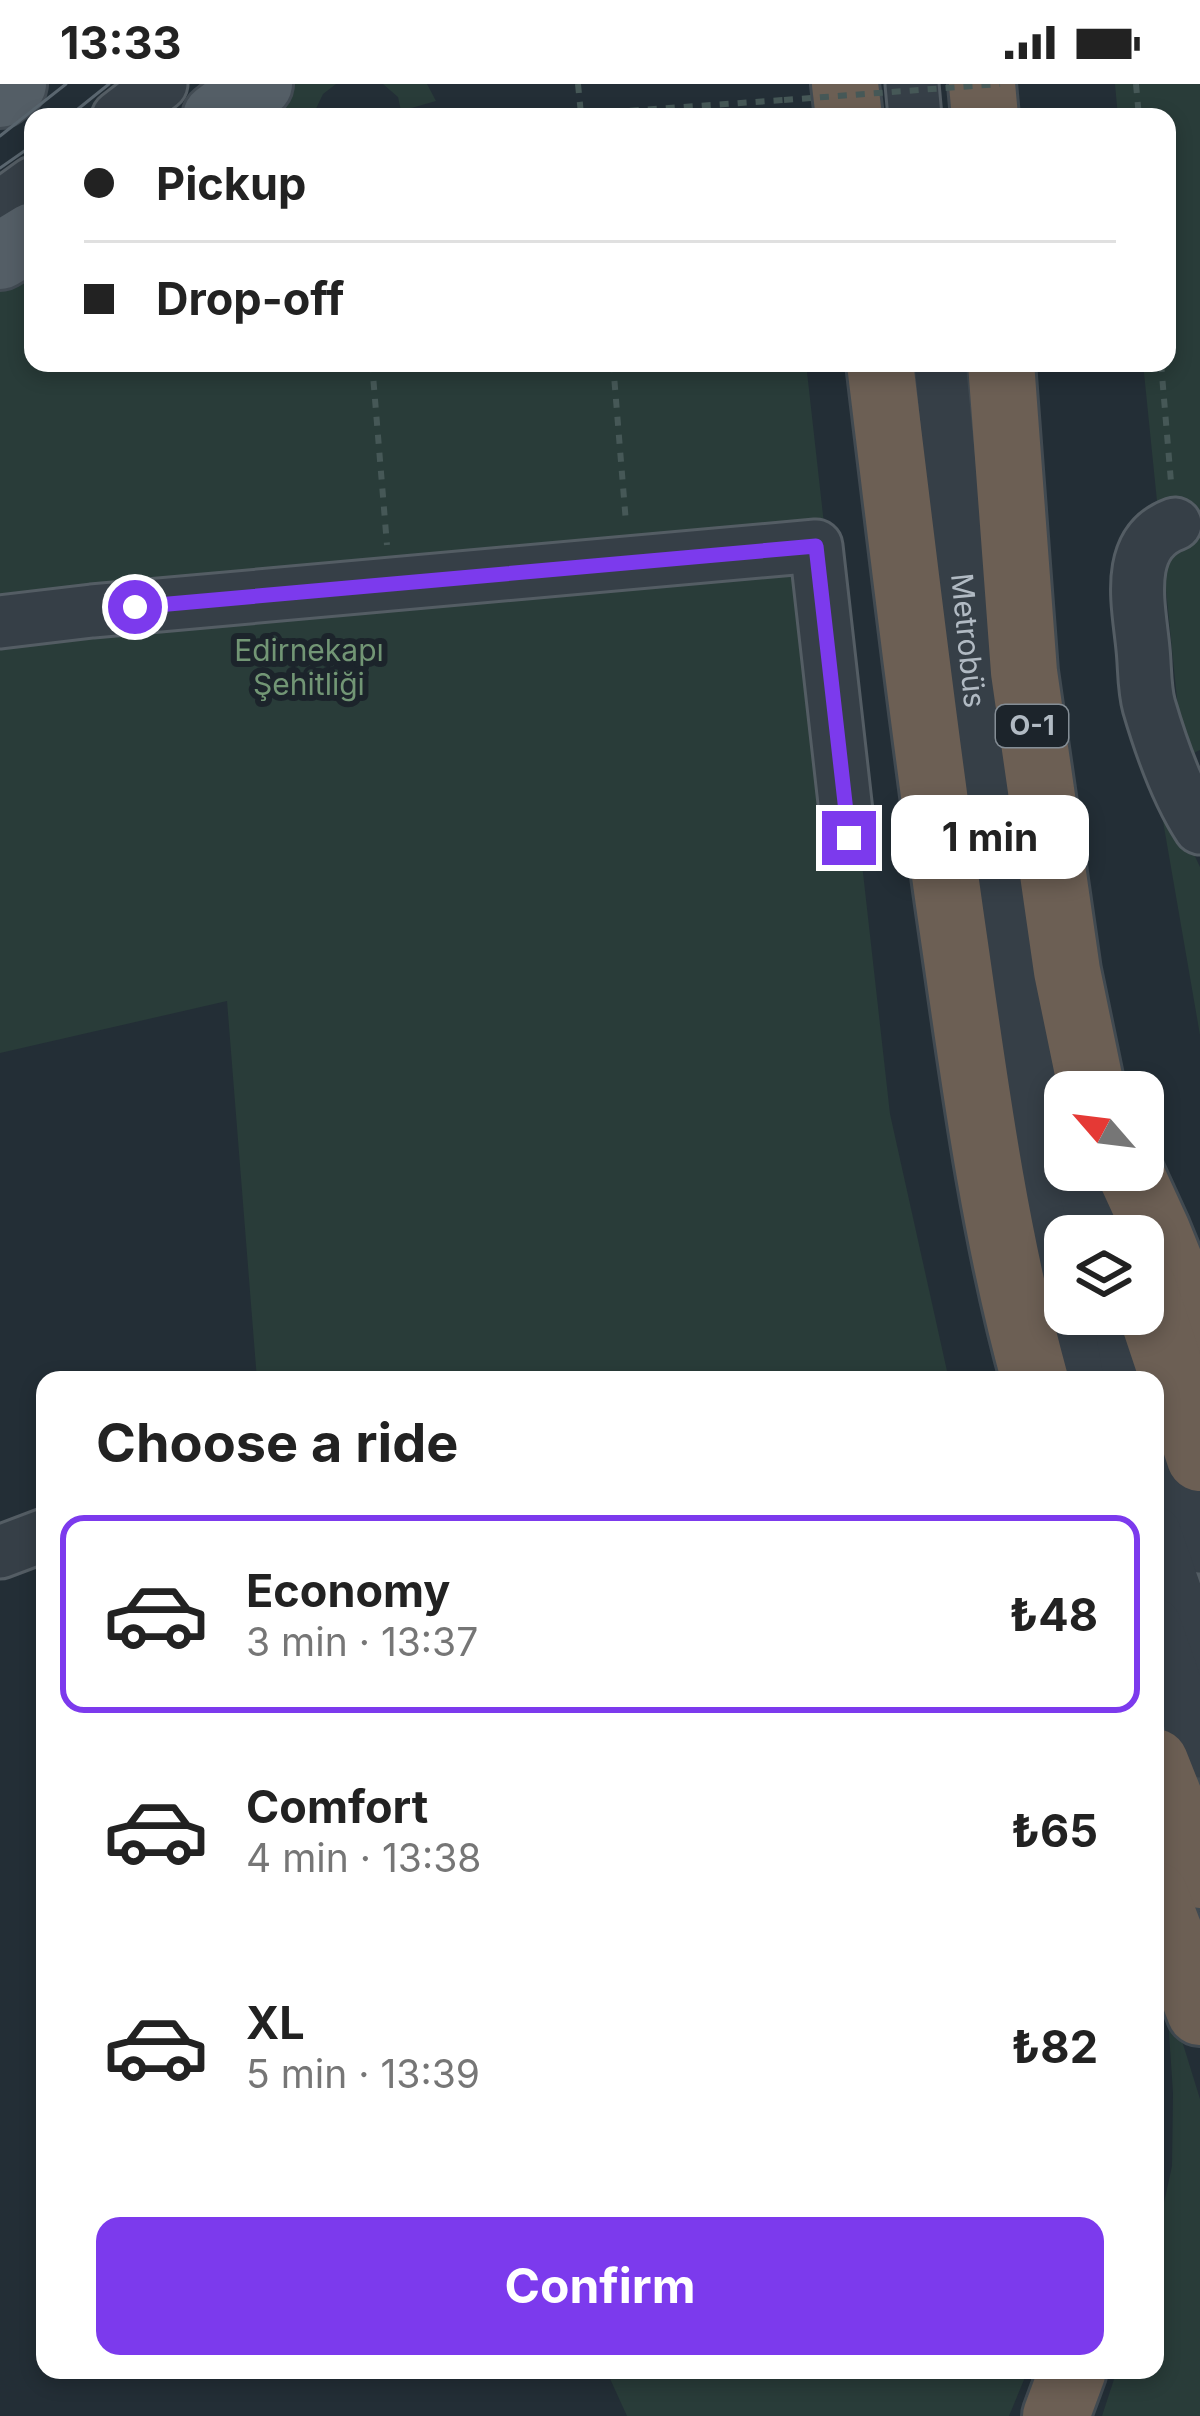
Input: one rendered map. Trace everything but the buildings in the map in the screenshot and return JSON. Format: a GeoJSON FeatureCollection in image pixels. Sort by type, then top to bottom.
{"type":"FeatureCollection","features":[{"type":"Feature","properties":{"kind":"highway"},"geometry":{"type":"LineString","coordinates":[[881,372],[966,1026],[997,1214],[1033,1371]]}},
{"type":"Feature","properties":{"kind":"highway","name":"O-1"},"geometry":{"type":"LineString","coordinates":[[1002,372],[1024,672],[1082,1071]]}},
{"type":"Feature","properties":{"kind":"highway"},"geometry":{"type":"LineString","coordinates":[[966,1026],[956,1106],[959,1186],[991,1371]]}},
{"type":"Feature","properties":{"kind":"highway"},"geometry":{"type":"LineString","coordinates":[[1139,1191],[1200,1337]]}},
{"type":"Feature","properties":{"kind":"highway"},"geometry":{"type":"LineString","coordinates":[[1159,1335],[1200,1458]]}},
{"type":"Feature","properties":{"kind":"highway"},"geometry":{"type":"LineString","coordinates":[[1164,1785],[1200,1875]]}},
{"type":"Feature","properties":{"kind":"highway"},"geometry":{"type":"LineString","coordinates":[[1164,1918],[1200,2012]]}},
{"type":"Feature","properties":{"kind":"highway"},"geometry":{"type":"LineString","coordinates":[[1055,2416],[1072,2379]]}},
{"type":"Feature","properties":{"kind":"highway"},"geometry":{"type":"LineString","coordinates":[[1067,2416],[1074,2379]]}},
{"type":"Feature","properties":{"kind":"main road"},"geometry":{"type":"LineString","coordinates":[[0,94],[13,84]]}},
{"type":"Feature","properties":{"kind":"main road"},"geometry":{"type":"LineString","coordinates":[[228,108],[259,84]]}},
{"type":"Feature","properties":{"kind":"street"},"geometry":{"type":"LineString","coordinates":[[130,108],[161,84]]}},
{"type":"Feature","properties":{"kind":"street","name":"Metrobüs"},"geometry":{"type":"LineString","coordinates":[[941,372],[980,763],[1052,1215]]}},
{"type":"Feature","properties":{"kind":"street","name":"Metrobüs"},"geometry":{"type":"LineString","coordinates":[[972,372],[999,690],[1032,939],[1077,1071]]}},
{"type":"Feature","properties":{"kind":"street"},"geometry":{"type":"LineString","coordinates":[[1175,524],[1160,530],[1145,549],[1136,576],[1148,702],[1187,808],[1200,828]]}},
{"type":"Feature","properties":{"kind":"street"},"geometry":{"type":"LineString","coordinates":[[0,622],[816,546],[849,838]]}},
{"type":"Feature","properties":{"kind":"street"},"geometry":{"type":"LineString","coordinates":[[1089,1371],[1095,1335]]}},
{"type":"Feature","properties":{"kind":"street"},"geometry":{"type":"LineString","coordinates":[[1099,1335],[1100,1371]]}},
{"type":"Feature","properties":{"kind":"street"},"geometry":{"type":"LineString","coordinates":[[1108,1335],[1126,1371]]}},
{"type":"Feature","properties":{"kind":"street"},"geometry":{"type":"LineString","coordinates":[[1111,1335],[1137,1371]]}},
{"type":"Feature","properties":{"kind":"street"},"geometry":{"type":"LineString","coordinates":[[1164,1441],[1200,1547]]}},
{"type":"Feature","properties":{"kind":"street"},"geometry":{"type":"LineString","coordinates":[[0,1552],[36,1538]]}},
{"type":"Feature","properties":{"kind":"street"},"geometry":{"type":"LineString","coordinates":[[1164,1558],[1200,1661]]}},
{"type":"Feature","properties":{"kind":"street"},"geometry":{"type":"LineString","coordinates":[[1164,1650],[1200,1752]]}},
{"type":"Feature","properties":{"kind":"path"},"geometry":{"type":"LineString","coordinates":[[658,108],[814,92],[1000,84]]}},
{"type":"Feature","properties":{"kind":"path"},"geometry":{"type":"LineString","coordinates":[[373,372],[390,584]]}},
{"type":"Feature","properties":{"kind":"path"},"geometry":{"type":"LineString","coordinates":[[614,372],[629,562]]}},
{"type":"Feature","properties":{"kind":"green space"},"geometry":{"type":"Polygon","coordinates":[[[292,84],[336,84],[323,94],[316,108],[281,108],[292,84]]]}},
{"type":"Feature","properties":{"kind":"green space"},"geometry":{"type":"Polygon","coordinates":[[[383,84],[427,84],[436,101],[400,108],[398,97],[383,84]]]}},
{"type":"Feature","properties":{"kind":"green space"},"geometry":{"type":"Polygon","coordinates":[[[1115,84],[1200,84],[1200,750],[1183,758],[1144,372],[1176,372],[1176,108],[1117,108],[1115,84]]]}},
{"type":"Feature","properties":{"kind":"green space","name":"Edirnekapı Şehitliği"},"geometry":{"type":"Polygon","coordinates":[[[24,262],[24,372],[807,372],[890,1114],[947,1371],[256,1371],[227,1001],[0,1053],[0,277],[24,262]]]}},
{"type":"Feature","properties":{"kind":"green space"},"geometry":{"type":"Polygon","coordinates":[[[1154,769],[1200,867],[1200,1035],[1154,769]]]}},
{"type":"Feature","properties":{"kind":"green space"},"geometry":{"type":"Polygon","coordinates":[[[1166,1989],[1200,2099],[1200,2416],[1102,2416],[1114,2379],[1164,2379],[1164,2203],[1172,2166],[1166,1989]]]}},
{"type":"Feature","properties":{"kind":"green space"},"geometry":{"type":"Polygon","coordinates":[[[610,2379],[1024,2379],[1009,2416],[627,2416],[610,2379]]]}},
{"type":"Feature","properties":{"kind":"tram line"},"geometry":{"type":"LineString","coordinates":[[36,108],[66,84]]}},
{"type":"Feature","properties":{"kind":"tram line"},"geometry":{"type":"LineString","coordinates":[[79,108],[109,84]]}},
{"type":"Feature","properties":{"kind":"tram line"},"geometry":{"type":"LineString","coordinates":[[0,136],[24,117]]}},
{"type":"Feature","properties":{"kind":"tram line"},"geometry":{"type":"LineString","coordinates":[[0,168],[24,151]]}},
{"type":"Feature","properties":{"kind":"route"},"geometry":{"type":"LineString","coordinates":[[135,607],[816,546],[849,838]]}}]}
